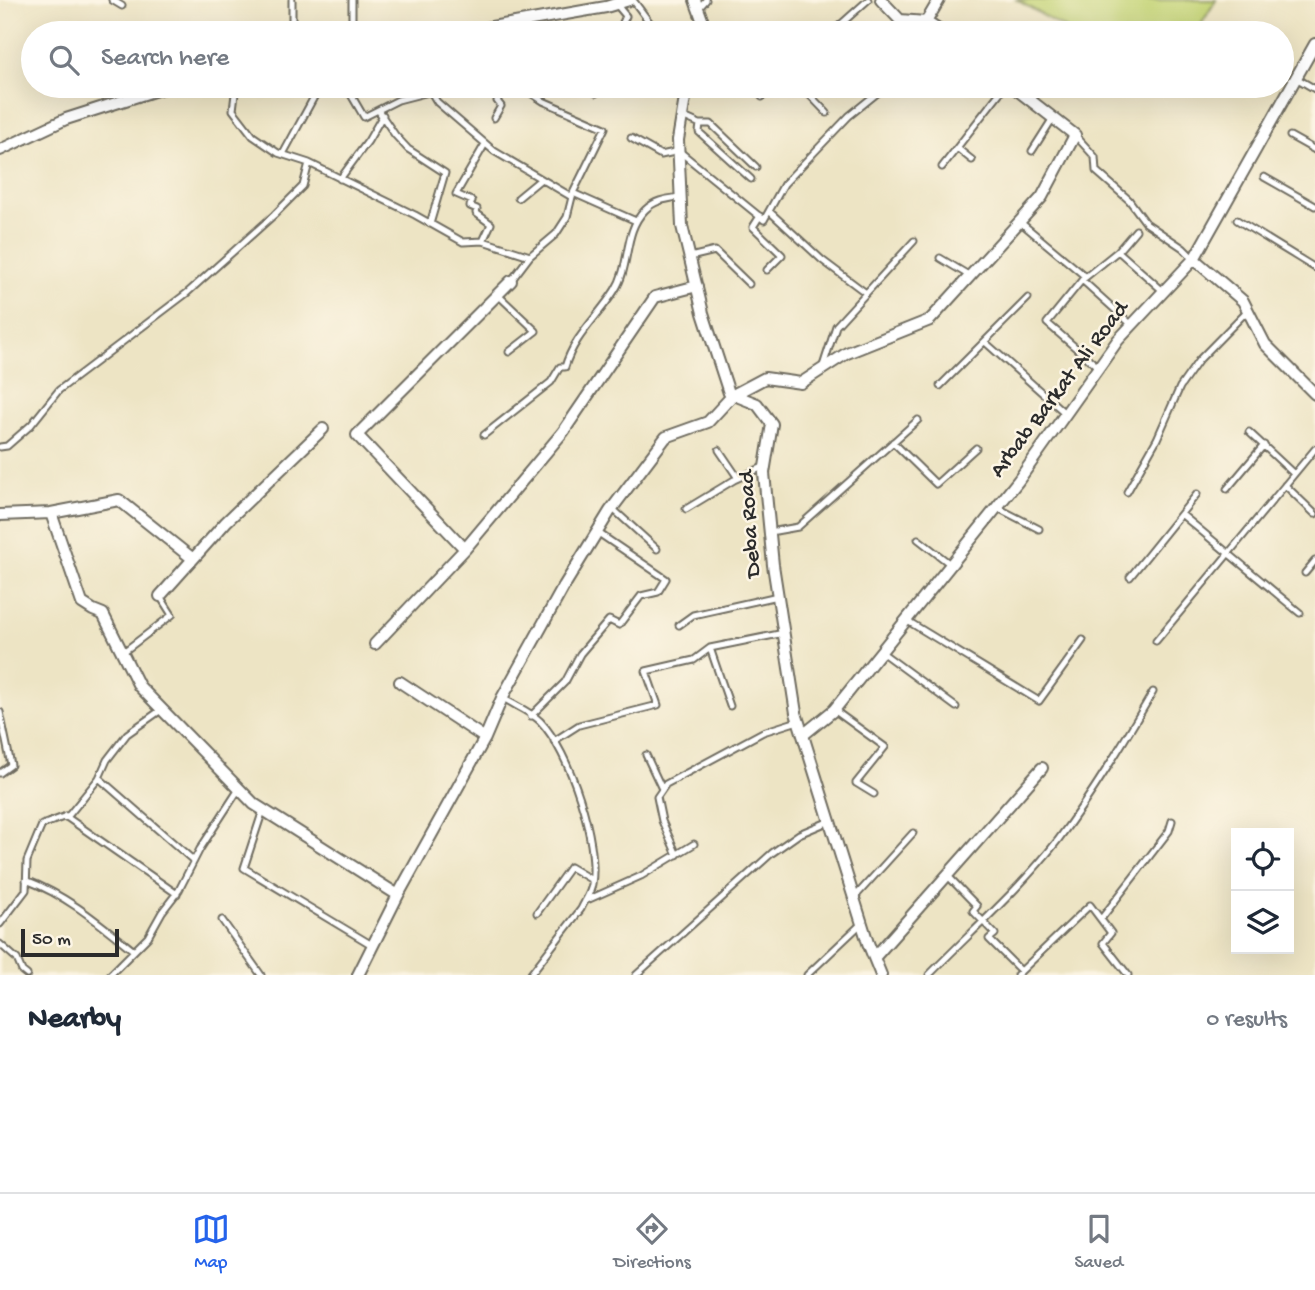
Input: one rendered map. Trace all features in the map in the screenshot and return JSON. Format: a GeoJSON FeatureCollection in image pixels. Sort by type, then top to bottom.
{"type":"FeatureCollection","features":[{"type":"Feature","properties":{"kind":"street"},"geometry":{"type":"LineString","coordinates":[[527,21],[631,0]]}},
{"type":"Feature","properties":{"kind":"street"},"geometry":{"type":"LineString","coordinates":[[881,0],[900,20],[913,21]]}},
{"type":"Feature","properties":{"kind":"street"},"geometry":{"type":"LineString","coordinates":[[927,21],[939,0]]}},
{"type":"Feature","properties":{"kind":"street"},"geometry":{"type":"LineString","coordinates":[[700,3],[703,21]]}},
{"type":"Feature","properties":{"kind":"street","name":"Arbab Barkat Ali Road"},"geometry":{"type":"LineString","coordinates":[[1294,82],[1315,44]]}},
{"type":"Feature","properties":{"kind":"street"},"geometry":{"type":"LineString","coordinates":[[0,150],[66,119],[132,98]]}},
{"type":"Feature","properties":{"kind":"street"},"geometry":{"type":"LineString","coordinates":[[685,98],[679,151],[682,226],[696,286],[729,393],[733,395]]}},
{"type":"Feature","properties":{"kind":"street"},"geometry":{"type":"LineString","coordinates":[[358,975],[398,895],[485,738],[502,698],[564,586],[612,508],[666,437],[708,422],[733,395],[765,378],[801,383],[847,353],[930,320],[1042,197],[1075,135],[1027,98]]}},
{"type":"Feature","properties":{"kind":"street","name":"Arbab Barkat Ali Road"},"geometry":{"type":"LineString","coordinates":[[803,734],[834,710],[1018,481],[1118,340],[1194,259],[1285,98]]}},
{"type":"Feature","properties":{"kind":"street"},"geometry":{"type":"LineString","coordinates":[[1194,259],[1243,302],[1265,344],[1315,394]]}},
{"type":"Feature","properties":{"kind":"street"},"geometry":{"type":"LineString","coordinates":[[465,549],[357,435],[510,281]]}},
{"type":"Feature","properties":{"kind":"street"},"geometry":{"type":"LineString","coordinates":[[375,644],[465,549],[563,432],[655,297],[696,286]]}},
{"type":"Feature","properties":{"kind":"street","name":"Deba Road"},"geometry":{"type":"LineString","coordinates":[[733,395],[757,404],[772,424],[765,466],[770,532],[798,721],[861,923],[881,975]]}},
{"type":"Feature","properties":{"kind":"street"},"geometry":{"type":"LineString","coordinates":[[160,596],[226,522],[323,429]]}},
{"type":"Feature","properties":{"kind":"street"},"geometry":{"type":"LineString","coordinates":[[0,515],[51,513],[119,500],[193,559]]}},
{"type":"Feature","properties":{"kind":"street"},"geometry":{"type":"LineString","coordinates":[[51,513],[82,603],[103,614],[139,686],[239,789],[263,810],[398,895]]}},
{"type":"Feature","properties":{"kind":"street"},"geometry":{"type":"LineString","coordinates":[[400,682],[485,738]]}},
{"type":"Feature","properties":{"kind":"street"},"geometry":{"type":"LineString","coordinates":[[874,958],[1042,768]]}},
{"type":"Feature","properties":{"kind":"lane"},"geometry":{"type":"LineString","coordinates":[[112,0],[122,6]]}},
{"type":"Feature","properties":{"kind":"lane"},"geometry":{"type":"LineString","coordinates":[[292,0],[292,21]]}},
{"type":"Feature","properties":{"kind":"lane"},"geometry":{"type":"LineString","coordinates":[[352,0],[352,21]]}},
{"type":"Feature","properties":{"kind":"lane"},"geometry":{"type":"LineString","coordinates":[[631,0],[648,21]]}},
{"type":"Feature","properties":{"kind":"lane"},"geometry":{"type":"LineString","coordinates":[[845,21],[868,0]]}},
{"type":"Feature","properties":{"kind":"lane"},"geometry":{"type":"LineString","coordinates":[[615,4],[626,16],[624,21]]}},
{"type":"Feature","properties":{"kind":"lane"},"geometry":{"type":"LineString","coordinates":[[1296,78],[1315,89]]}},
{"type":"Feature","properties":{"kind":"lane"},"geometry":{"type":"LineString","coordinates":[[234,98],[233,110],[253,136],[283,154],[309,163],[463,242],[483,242],[530,256]]}},
{"type":"Feature","properties":{"kind":"lane"},"geometry":{"type":"LineString","coordinates":[[283,154],[313,98]]}},
{"type":"Feature","properties":{"kind":"lane"},"geometry":{"type":"LineString","coordinates":[[353,98],[364,117],[406,98]]}},
{"type":"Feature","properties":{"kind":"lane"},"geometry":{"type":"LineString","coordinates":[[435,98],[485,144],[541,179],[636,222]]}},
{"type":"Feature","properties":{"kind":"lane"},"geometry":{"type":"LineString","coordinates":[[494,118],[501,106],[497,101],[499,98]]}},
{"type":"Feature","properties":{"kind":"lane"},"geometry":{"type":"LineString","coordinates":[[510,281],[530,256],[556,234],[566,217],[572,195],[606,128],[538,98]]}},
{"type":"Feature","properties":{"kind":"lane"},"geometry":{"type":"LineString","coordinates":[[813,98],[827,113]]}},
{"type":"Feature","properties":{"kind":"lane"},"geometry":{"type":"LineString","coordinates":[[631,138],[661,155],[679,151],[764,220],[784,184],[849,116],[871,98]]}},
{"type":"Feature","properties":{"kind":"lane"},"geometry":{"type":"LineString","coordinates":[[942,167],[995,98]]}},
{"type":"Feature","properties":{"kind":"lane"},"geometry":{"type":"LineString","coordinates":[[378,110],[394,135],[408,149],[445,173],[430,224]]}},
{"type":"Feature","properties":{"kind":"lane"},"geometry":{"type":"LineString","coordinates":[[340,179],[383,115]]}},
{"type":"Feature","properties":{"kind":"lane"},"geometry":{"type":"LineString","coordinates":[[682,116],[700,124],[711,124],[756,167]]}},
{"type":"Feature","properties":{"kind":"lane"},"geometry":{"type":"LineString","coordinates":[[1032,151],[1053,118]]}},
{"type":"Feature","properties":{"kind":"lane"},"geometry":{"type":"LineString","coordinates":[[700,124],[699,132],[751,180]]}},
{"type":"Feature","properties":{"kind":"lane"},"geometry":{"type":"LineString","coordinates":[[1075,135],[1095,158],[1096,171],[1129,200],[1146,223],[1183,248],[1194,259]]}},
{"type":"Feature","properties":{"kind":"lane"},"geometry":{"type":"LineString","coordinates":[[1290,136],[1315,150]]}},
{"type":"Feature","properties":{"kind":"lane"},"geometry":{"type":"LineString","coordinates":[[483,242],[491,224],[476,214],[477,209],[470,206],[472,201],[456,194],[485,144]]}},
{"type":"Feature","properties":{"kind":"lane"},"geometry":{"type":"LineString","coordinates":[[957,148],[972,160]]}},
{"type":"Feature","properties":{"kind":"lane"},"geometry":{"type":"LineString","coordinates":[[0,447],[7,446],[32,425],[59,390],[187,293],[274,215],[303,186],[309,163]]}},
{"type":"Feature","properties":{"kind":"lane"},"geometry":{"type":"LineString","coordinates":[[1264,177],[1315,206]]}},
{"type":"Feature","properties":{"kind":"lane"},"geometry":{"type":"LineString","coordinates":[[518,198],[541,179]]}},
{"type":"Feature","properties":{"kind":"lane"},"geometry":{"type":"LineString","coordinates":[[484,435],[551,382],[560,367],[565,367],[571,349],[616,289],[626,258],[630,231],[643,211],[655,202],[681,197]]}},
{"type":"Feature","properties":{"kind":"lane"},"geometry":{"type":"LineString","coordinates":[[769,211],[822,260],[866,293]]}},
{"type":"Feature","properties":{"kind":"lane"},"geometry":{"type":"LineString","coordinates":[[760,216],[753,227],[782,255],[767,270]]}},
{"type":"Feature","properties":{"kind":"lane"},"geometry":{"type":"LineString","coordinates":[[1237,220],[1315,268]]}},
{"type":"Feature","properties":{"kind":"lane"},"geometry":{"type":"LineString","coordinates":[[1020,222],[1132,324]]}},
{"type":"Feature","properties":{"kind":"lane"},"geometry":{"type":"LineString","coordinates":[[1098,367],[1047,323],[1084,278],[1118,251],[1136,229]]}},
{"type":"Feature","properties":{"kind":"lane"},"geometry":{"type":"LineString","coordinates":[[822,369],[836,326],[914,241]]}},
{"type":"Feature","properties":{"kind":"lane"},"geometry":{"type":"LineString","coordinates":[[690,257],[715,251],[749,284]]}},
{"type":"Feature","properties":{"kind":"lane"},"geometry":{"type":"LineString","coordinates":[[1118,251],[1163,291]]}},
{"type":"Feature","properties":{"kind":"lane"},"geometry":{"type":"LineString","coordinates":[[940,258],[970,276]]}},
{"type":"Feature","properties":{"kind":"lane"},"geometry":{"type":"LineString","coordinates":[[497,294],[536,331],[509,352]]}},
{"type":"Feature","properties":{"kind":"lane"},"geometry":{"type":"LineString","coordinates":[[940,386],[1028,298]]}},
{"type":"Feature","properties":{"kind":"lane"},"geometry":{"type":"LineString","coordinates":[[1126,492],[1157,439],[1180,387],[1199,360],[1247,311]]}},
{"type":"Feature","properties":{"kind":"lane"},"geometry":{"type":"LineString","coordinates":[[985,342],[1066,414]]}},
{"type":"Feature","properties":{"kind":"lane"},"geometry":{"type":"LineString","coordinates":[[770,532],[798,527],[918,420]]}},
{"type":"Feature","properties":{"kind":"lane"},"geometry":{"type":"LineString","coordinates":[[1249,432],[1294,474]]}},
{"type":"Feature","properties":{"kind":"lane"},"geometry":{"type":"LineString","coordinates":[[893,442],[936,484],[976,448]]}},
{"type":"Feature","properties":{"kind":"lane"},"geometry":{"type":"LineString","coordinates":[[1227,489],[1264,444]]}},
{"type":"Feature","properties":{"kind":"lane"},"geometry":{"type":"LineString","coordinates":[[1156,641],[1315,449]]}},
{"type":"Feature","properties":{"kind":"lane"},"geometry":{"type":"LineString","coordinates":[[719,450],[738,478]]}},
{"type":"Feature","properties":{"kind":"lane"},"geometry":{"type":"LineString","coordinates":[[686,509],[738,478],[765,466]]}},
{"type":"Feature","properties":{"kind":"lane"},"geometry":{"type":"LineString","coordinates":[[1285,485],[1315,514]]}},
{"type":"Feature","properties":{"kind":"lane"},"geometry":{"type":"LineString","coordinates":[[1130,577],[1197,494]]}},
{"type":"Feature","properties":{"kind":"lane"},"geometry":{"type":"LineString","coordinates":[[612,508],[657,550]]}},
{"type":"Feature","properties":{"kind":"lane"},"geometry":{"type":"LineString","coordinates":[[997,508],[1039,529]]}},
{"type":"Feature","properties":{"kind":"lane"},"geometry":{"type":"LineString","coordinates":[[1181,514],[1300,613]]}},
{"type":"Feature","properties":{"kind":"lane"},"geometry":{"type":"LineString","coordinates":[[531,716],[565,682],[580,654],[609,620],[619,625],[641,596],[658,592],[666,579],[597,532]]}},
{"type":"Feature","properties":{"kind":"lane"},"geometry":{"type":"LineString","coordinates":[[918,539],[950,564]]}},
{"type":"Feature","properties":{"kind":"lane"},"geometry":{"type":"LineString","coordinates":[[1305,573],[1315,561]]}},
{"type":"Feature","properties":{"kind":"lane"},"geometry":{"type":"LineString","coordinates":[[122,653],[172,615],[160,596]]}},
{"type":"Feature","properties":{"kind":"lane"},"geometry":{"type":"LineString","coordinates":[[680,625],[693,615],[778,596]]}},
{"type":"Feature","properties":{"kind":"lane"},"geometry":{"type":"LineString","coordinates":[[905,620],[1039,701],[1083,640]]}},
{"type":"Feature","properties":{"kind":"lane"},"geometry":{"type":"LineString","coordinates":[[554,741],[579,725],[658,705],[646,671],[694,660],[710,648],[784,633]]}},
{"type":"Feature","properties":{"kind":"lane"},"geometry":{"type":"LineString","coordinates":[[710,648],[730,706]]}},
{"type":"Feature","properties":{"kind":"lane"},"geometry":{"type":"LineString","coordinates":[[880,651],[956,708]]}},
{"type":"Feature","properties":{"kind":"lane"},"geometry":{"type":"LineString","coordinates":[[929,975],[1056,842],[1107,770],[1153,692]]}},
{"type":"Feature","properties":{"kind":"lane"},"geometry":{"type":"LineString","coordinates":[[502,698],[539,720],[554,741],[565,759],[577,789],[591,843],[592,886],[581,909],[530,975]]}},
{"type":"Feature","properties":{"kind":"lane"},"geometry":{"type":"LineString","coordinates":[[0,924],[26,890],[27,861],[42,825],[69,815],[99,778],[107,760],[127,734],[161,710]]}},
{"type":"Feature","properties":{"kind":"lane"},"geometry":{"type":"LineString","coordinates":[[834,710],[884,747],[856,783],[874,794]]}},
{"type":"Feature","properties":{"kind":"lane"},"geometry":{"type":"LineString","coordinates":[[0,712],[11,765],[0,774]]}},
{"type":"Feature","properties":{"kind":"lane"},"geometry":{"type":"LineString","coordinates":[[677,855],[663,821],[657,797],[666,784],[763,732],[798,721]]}},
{"type":"Feature","properties":{"kind":"lane"},"geometry":{"type":"LineString","coordinates":[[646,755],[662,789]]}},
{"type":"Feature","properties":{"kind":"lane"},"geometry":{"type":"LineString","coordinates":[[99,778],[194,861]]}},
{"type":"Feature","properties":{"kind":"lane"},"geometry":{"type":"LineString","coordinates":[[110,975],[148,937],[162,912],[177,894],[194,861],[239,789]]}},
{"type":"Feature","properties":{"kind":"lane"},"geometry":{"type":"LineString","coordinates":[[263,810],[244,868],[373,946]]}},
{"type":"Feature","properties":{"kind":"lane"},"geometry":{"type":"LineString","coordinates":[[65,817],[177,894]]}},
{"type":"Feature","properties":{"kind":"lane"},"geometry":{"type":"LineString","coordinates":[[636,975],[772,853],[799,834],[830,821]]}},
{"type":"Feature","properties":{"kind":"lane"},"geometry":{"type":"LineString","coordinates":[[1101,919],[1170,831],[1172,821]]}},
{"type":"Feature","properties":{"kind":"lane"},"geometry":{"type":"LineString","coordinates":[[854,898],[913,833]]}},
{"type":"Feature","properties":{"kind":"lane"},"geometry":{"type":"LineString","coordinates":[[585,901],[641,876],[694,844]]}},
{"type":"Feature","properties":{"kind":"lane"},"geometry":{"type":"LineString","coordinates":[[537,913],[570,867],[592,880]]}},
{"type":"Feature","properties":{"kind":"lane"},"geometry":{"type":"LineString","coordinates":[[947,875],[977,906],[973,911],[996,934],[989,939],[1019,973],[1090,905],[1111,933],[1103,943],[1128,975]]}},
{"type":"Feature","properties":{"kind":"lane"},"geometry":{"type":"LineString","coordinates":[[26,880],[50,889],[73,903],[134,951]]}},
{"type":"Feature","properties":{"kind":"lane"},"geometry":{"type":"LineString","coordinates":[[222,920],[261,975]]}},
{"type":"Feature","properties":{"kind":"lane"},"geometry":{"type":"LineString","coordinates":[[807,975],[861,923]]}},
{"type":"Feature","properties":{"kind":"lane"},"geometry":{"type":"LineString","coordinates":[[0,945],[17,959],[22,971],[27,975]]}},
{"type":"Feature","properties":{"kind":"green space"},"geometry":{"type":"Polygon","coordinates":[[[1017,0],[1216,0],[1203,21],[1053,21],[1017,0]]]}}]}
